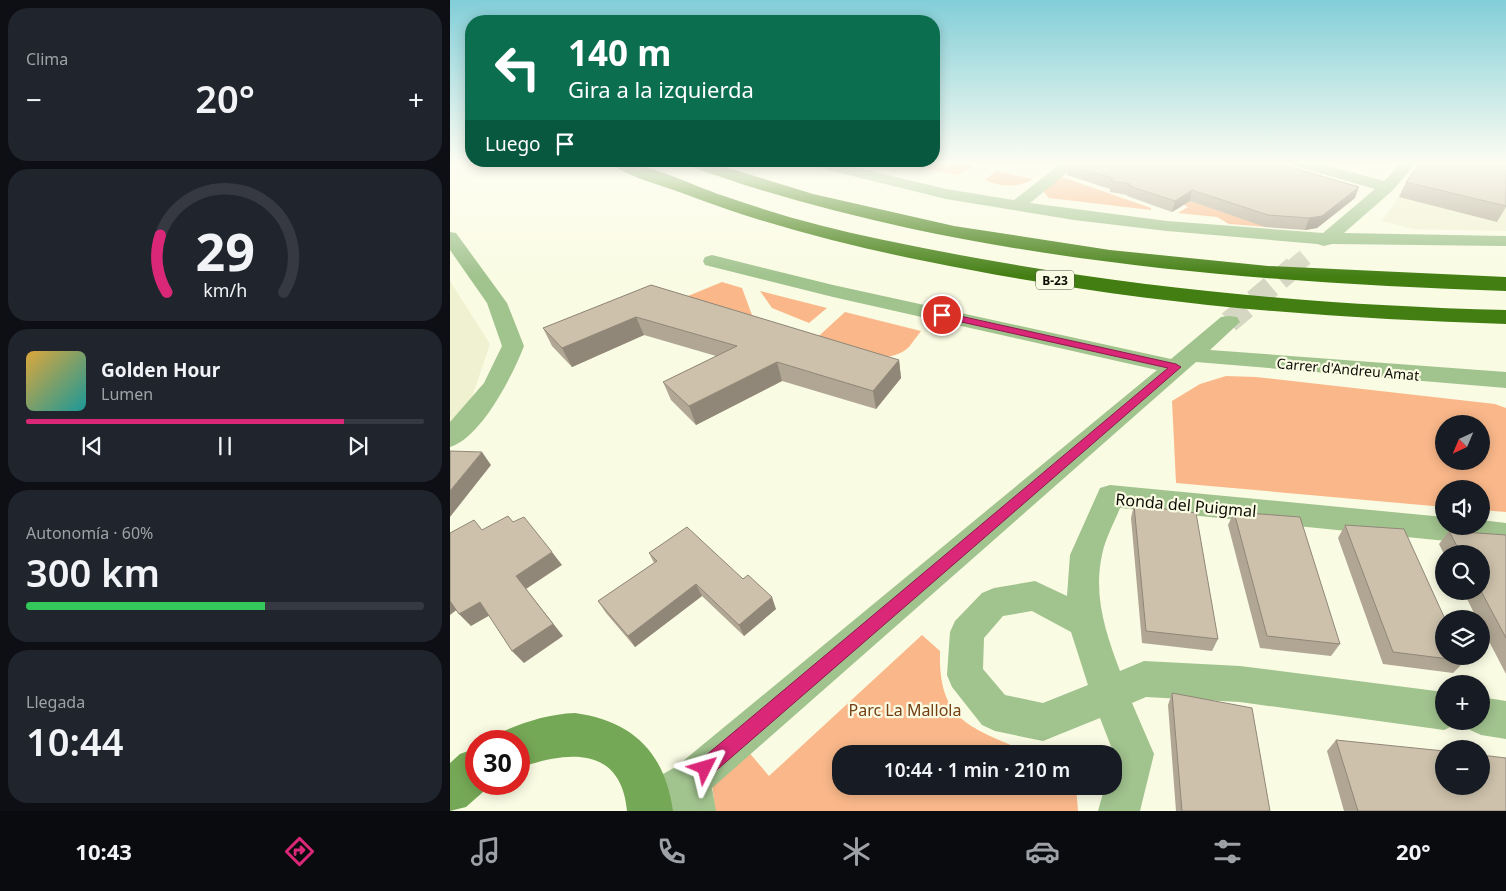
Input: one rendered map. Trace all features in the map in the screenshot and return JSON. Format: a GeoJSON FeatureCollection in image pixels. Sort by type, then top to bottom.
{"type":"FeatureCollection","features":[{"type":"Feature","properties":{"kind":"highway","name":"B-23"},"geometry":{"type":"LineString","coordinates":[[715,200],[798,226],[892,248],[1049,279],[1140,291],[1314,309],[1411,316],[1506,317]]}},
{"type":"Feature","properties":{"kind":"highway","name":"B-23"},"geometry":{"type":"LineString","coordinates":[[817,200],[986,238],[1152,262],[1311,277],[1506,284]]}},
{"type":"Feature","properties":{"kind":"street"},"geometry":{"type":"LineString","coordinates":[[981,200],[1167,226],[1292,237],[1330,236],[1506,241]]}},
{"type":"Feature","properties":{"kind":"street"},"geometry":{"type":"LineString","coordinates":[[1017,206],[1023,200]]}},
{"type":"Feature","properties":{"kind":"street"},"geometry":{"type":"LineString","coordinates":[[1309,254],[1372,200]]}},
{"type":"Feature","properties":{"kind":"street"},"geometry":{"type":"LineString","coordinates":[[450,237],[497,303],[513,346],[504,370],[486,401],[450,438]]}},
{"type":"Feature","properties":{"kind":"street","name":"Carrer d'Andreu Amat"},"geometry":{"type":"LineString","coordinates":[[712,261],[842,293],[1183,361],[1500,382]]}},
{"type":"Feature","properties":{"kind":"street"},"geometry":{"type":"LineString","coordinates":[[530,743],[556,736],[575,734],[606,741],[620,748],[640,772],[646,787],[650,808],[693,796],[1229,322]]}},
{"type":"Feature","properties":{"kind":"street","name":"Ronda del Puigmal"},"geometry":{"type":"LineString","coordinates":[[1119,811],[1134,754],[1109,693],[1085,622],[1083,596],[1086,555],[1110,496],[1506,535]]}},
{"type":"Feature","properties":{"kind":"street"},"geometry":{"type":"LineString","coordinates":[[1085,622],[1035,596],[994,603],[966,632],[965,675],[995,712],[1043,722],[1144,679],[1240,684],[1435,710]]}},
{"type":"Feature","properties":{"kind":"street"},"geometry":{"type":"LineString","coordinates":[[1490,717],[1506,720]]}},
{"type":"Feature","properties":{"kind":"street"},"geometry":{"type":"LineString","coordinates":[[450,791],[465,779]]}},
{"type":"Feature","properties":{"kind":"shaded area"},"geometry":{"type":"Polygon","coordinates":[[[1397,200],[1506,200],[1506,231],[1413,229],[1382,221],[1397,200]]]}},
{"type":"Feature","properties":{"kind":"shaded area"},"geometry":{"type":"Polygon","coordinates":[[[450,281],[490,344],[470,403],[450,423],[450,281]]]}},
{"type":"Feature","properties":{"kind":"green space"},"geometry":{"type":"Polygon","coordinates":[[[1065,200],[1128,200],[1151,208],[1151,210],[1065,200]]]}},
{"type":"Feature","properties":{"kind":"green space"},"geometry":{"type":"Polygon","coordinates":[[[1190,201],[1267,227],[1229,224],[1217,217],[1178,213],[1188,207],[1184,205],[1190,201]]]}},
{"type":"Feature","properties":{"kind":"green space"},"geometry":{"type":"Polygon","coordinates":[[[722,282],[742,288],[752,315],[793,333],[671,303],[722,282]]]}},
{"type":"Feature","properties":{"kind":"green space"},"geometry":{"type":"Polygon","coordinates":[[[760,291],[827,308],[809,323],[772,308],[760,291]]]}},
{"type":"Feature","properties":{"kind":"green space"},"geometry":{"type":"Polygon","coordinates":[[[845,312],[921,331],[909,347],[887,357],[874,358],[847,354],[810,344],[845,312]]]}},
{"type":"Feature","properties":{"kind":"green space"},"geometry":{"type":"Polygon","coordinates":[[[1226,376],[1256,377],[1495,404],[1506,408],[1506,512],[1490,511],[1490,480],[1435,480],[1435,506],[1176,483],[1172,401],[1200,384],[1226,376]]]}},
{"type":"Feature","properties":{"kind":"green space","name":"Parc La Mallola"},"geometry":{"type":"Polygon","coordinates":[[[922,635],[940,651],[941,676],[945,695],[953,709],[963,720],[977,729],[1010,745],[832,745],[832,795],[1077,795],[1078,811],[715,811],[712,782],[747,750],[769,776],[922,635]]]}},
{"type":"Feature","properties":{"kind":"building"},"geometry":{"type":"Polygon","coordinates":[[[1222,200],[1343,200],[1322,216],[1309,218],[1268,215],[1222,200]]]}},
{"type":"Feature","properties":{"kind":"building"},"geometry":{"type":"Polygon","coordinates":[[[1480,200],[1506,200],[1506,206],[1480,200]]]}},
{"type":"Feature","properties":{"kind":"building"},"geometry":{"type":"Polygon","coordinates":[[[651,285],[899,360],[873,391],[777,362],[689,406],[663,382],[737,346],[636,317],[562,348],[543,328],[651,285]]]}},
{"type":"Feature","properties":{"kind":"building"},"geometry":{"type":"Polygon","coordinates":[[[450,451],[482,452],[450,491],[450,451]]]}},
{"type":"Feature","properties":{"kind":"building"},"geometry":{"type":"Polygon","coordinates":[[[1134,505],[1196,513],[1218,639],[1146,631],[1134,505]]]}},
{"type":"Feature","properties":{"kind":"building"},"geometry":{"type":"Polygon","coordinates":[[[1234,512],[1300,517],[1340,644],[1267,636],[1234,512]]]}},
{"type":"Feature","properties":{"kind":"building"},"geometry":{"type":"Polygon","coordinates":[[[508,516],[513,522],[524,517],[552,552],[516,576],[553,624],[512,651],[480,602],[459,614],[450,601],[450,533],[474,520],[482,530],[508,516]]]}},
{"type":"Feature","properties":{"kind":"building"},"geometry":{"type":"Polygon","coordinates":[[[1345,525],[1404,529],[1441,610],[1435,610],[1435,657],[1393,652],[1345,525]]]}},
{"type":"Feature","properties":{"kind":"building"},"geometry":{"type":"Polygon","coordinates":[[[687,527],[743,579],[748,575],[772,597],[739,625],[696,584],[628,636],[598,601],[657,561],[649,553],[687,527]]]}},
{"type":"Feature","properties":{"kind":"building"},"geometry":{"type":"Polygon","coordinates":[[[1451,535],[1506,535],[1506,638],[1486,600],[1490,600],[1490,545],[1456,545],[1451,535]]]}},
{"type":"Feature","properties":{"kind":"building"},"geometry":{"type":"Polygon","coordinates":[[[1172,693],[1252,708],[1270,811],[1182,811],[1172,693]]]}},
{"type":"Feature","properties":{"kind":"building"},"geometry":{"type":"Polygon","coordinates":[[[1336,740],[1435,750],[1435,795],[1490,795],[1490,756],[1506,758],[1506,811],[1358,811],[1336,740]]]}},
{"type":"Feature","properties":{"kind":"tunnel"},"geometry":{"type":"LineString","coordinates":[[1292,268],[1309,254]]}},
{"type":"Feature","properties":{"kind":"tunnel"},"geometry":{"type":"LineString","coordinates":[[1229,322],[1294,267]]}},
{"type":"Feature","properties":{"kind":"route"},"geometry":{"type":"LineString","coordinates":[[705,768],[1176,367],[942,315]]}}]}
